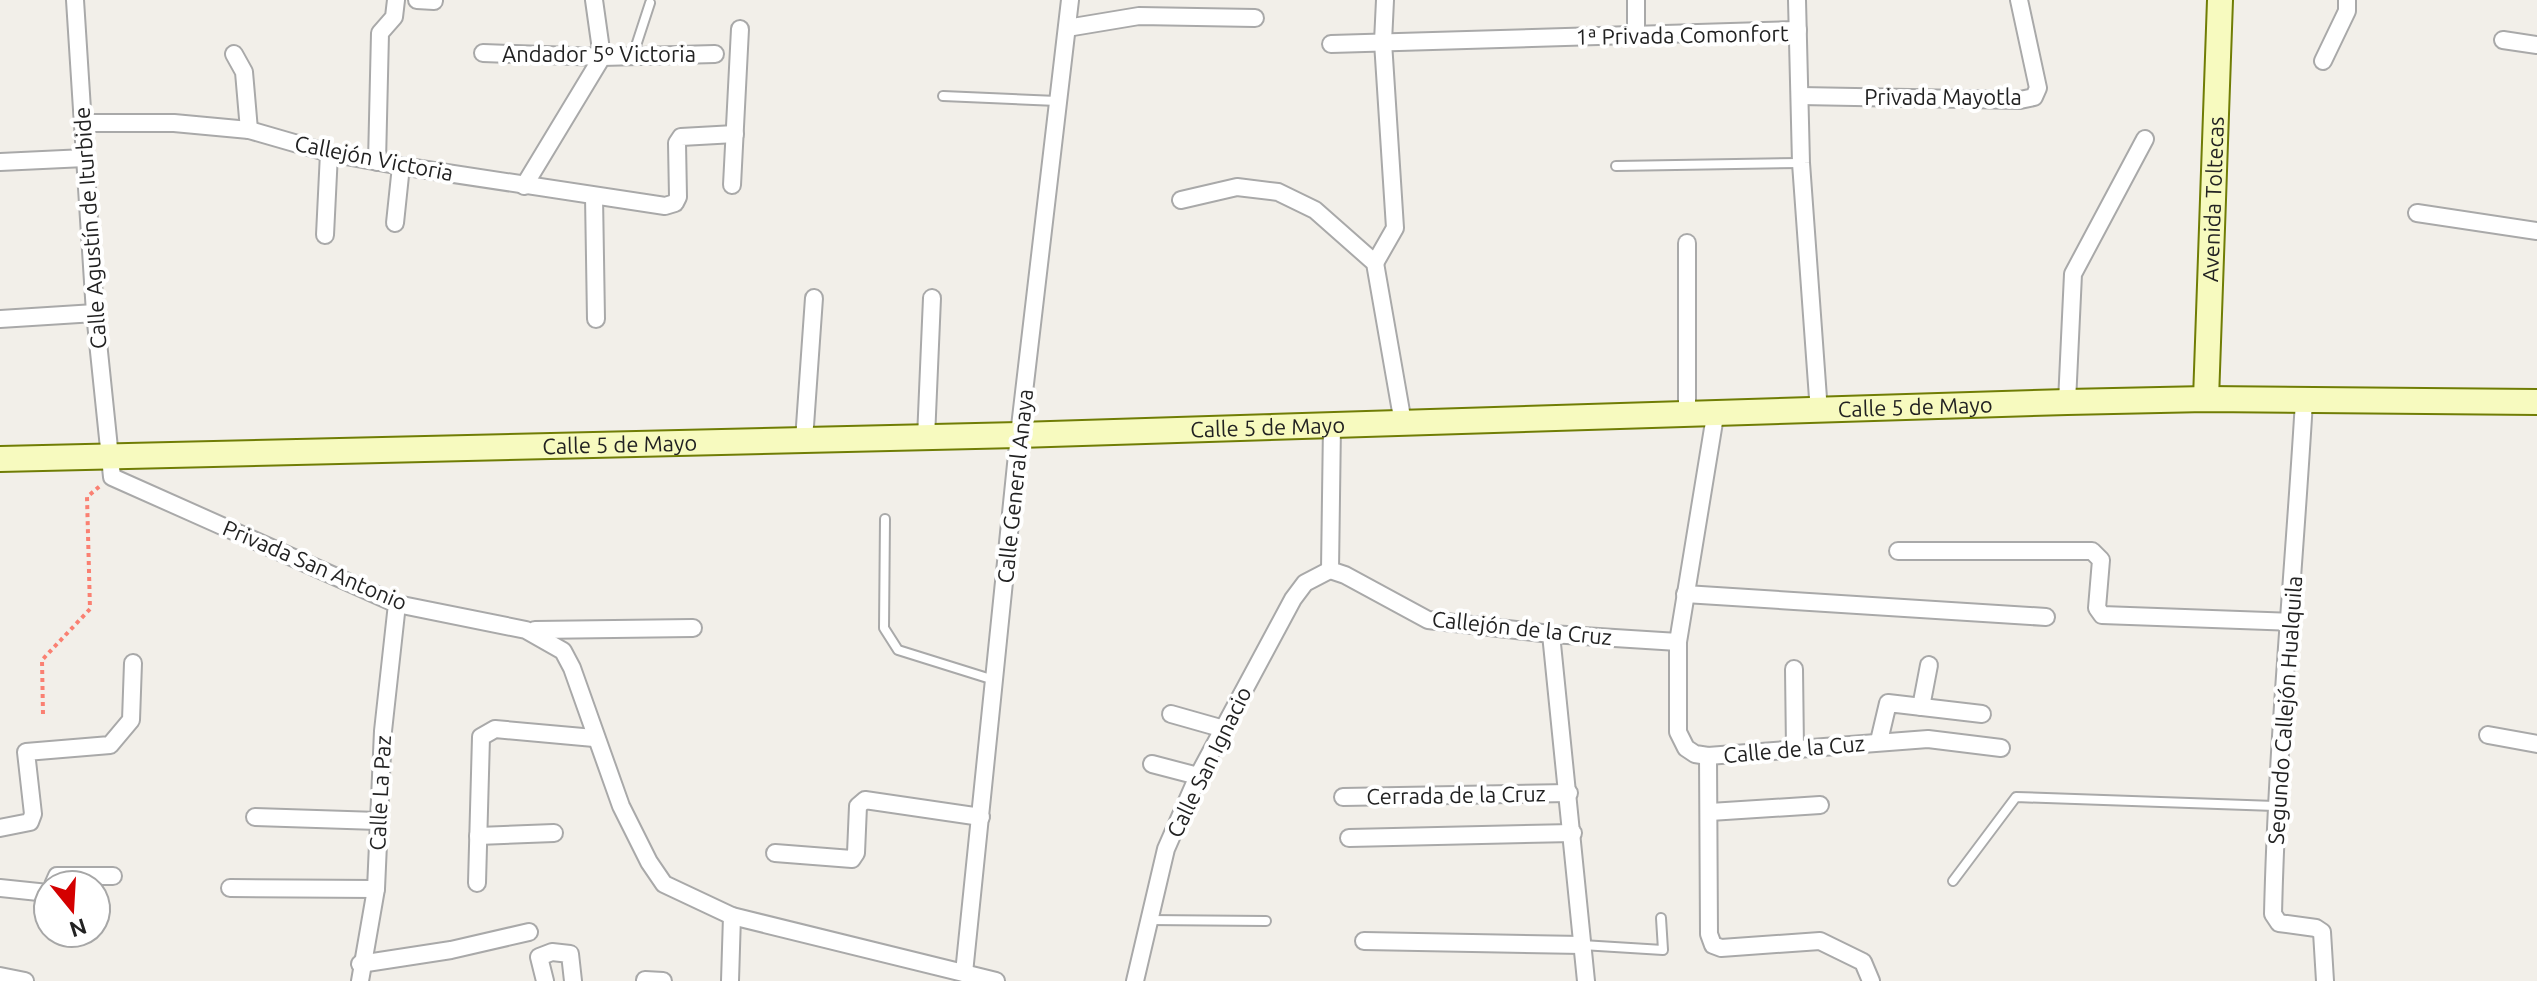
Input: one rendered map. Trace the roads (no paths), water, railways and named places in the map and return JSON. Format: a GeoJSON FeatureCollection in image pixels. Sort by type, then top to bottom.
{"type":"FeatureCollection","features":[{"type":"Feature","properties":{"kind":"street","name":"Calle Agustín de Iturbide"},"geometry":{"type":"LineString","coordinates":[[75,0],[95,313],[111,466]]}},
{"type":"Feature","properties":{"kind":"street"},"geometry":{"type":"LineString","coordinates":[[377,162],[380,33],[394,17],[396,0]]}},
{"type":"Feature","properties":{"kind":"street"},"geometry":{"type":"LineString","coordinates":[[417,0],[434,1]]}},
{"type":"Feature","properties":{"kind":"street"},"geometry":{"type":"LineString","coordinates":[[524,186],[602,57],[594,0]]}},
{"type":"Feature","properties":{"kind":"street","name":"Calle General Anaya"},"geometry":{"type":"LineString","coordinates":[[964,973],[1019,435],[1070,0]]}},
{"type":"Feature","properties":{"kind":"street"},"geometry":{"type":"LineString","coordinates":[[1375,263],[1395,228],[1383,42],[1385,0]]}},
{"type":"Feature","properties":{"kind":"street"},"geometry":{"type":"LineString","coordinates":[[1636,0],[1636,35]]}},
{"type":"Feature","properties":{"kind":"street"},"geometry":{"type":"LineString","coordinates":[[1797,0],[1798,30]]}},
{"type":"Feature","properties":{"kind":"street","name":"Privada Mayotla"},"geometry":{"type":"LineString","coordinates":[[1800,96],[2020,100],[2034,97],[2038,88],[2019,0]]}},
{"type":"Feature","properties":{"kind":"street","name":"Avenida Toltecas"},"geometry":{"type":"LineString","coordinates":[[2206,399],[2220,0]]}},
{"type":"Feature","properties":{"kind":"street"},"geometry":{"type":"LineString","coordinates":[[2323,61],[2347,11],[2347,0]]}},
{"type":"Feature","properties":{"kind":"street"},"geometry":{"type":"LineString","coordinates":[[1067,28],[1139,16],[1255,18]]}},
{"type":"Feature","properties":{"kind":"street"},"geometry":{"type":"LineString","coordinates":[[732,185],[740,29]]}},
{"type":"Feature","properties":{"kind":"street","name":"1ª Privada Comonfort"},"geometry":{"type":"LineString","coordinates":[[1331,44],[1798,30],[1801,163],[1819,412]]}},
{"type":"Feature","properties":{"kind":"street"},"geometry":{"type":"LineString","coordinates":[[2503,40],[2537,45]]}},
{"type":"Feature","properties":{"kind":"street","name":"Andador 5º Victoria"},"geometry":{"type":"LineString","coordinates":[[483,53],[602,57],[715,54]]}},
{"type":"Feature","properties":{"kind":"street"},"geometry":{"type":"LineString","coordinates":[[234,54],[244,72],[249,130]]}},
{"type":"Feature","properties":{"kind":"street","name":"Callejón Victoria"},"geometry":{"type":"LineString","coordinates":[[83,123],[174,123],[249,130],[329,153],[377,162],[665,206],[675,203],[678,197],[677,143],[681,137],[735,134]]}},
{"type":"Feature","properties":{"kind":"street"},"geometry":{"type":"LineString","coordinates":[[2067,402],[2073,274],[2145,139]]}},
{"type":"Feature","properties":{"kind":"street"},"geometry":{"type":"LineString","coordinates":[[325,235],[329,153]]}},
{"type":"Feature","properties":{"kind":"street"},"geometry":{"type":"LineString","coordinates":[[0,162],[85,158]]}},
{"type":"Feature","properties":{"kind":"street"},"geometry":{"type":"LineString","coordinates":[[395,223],[401,166]]}},
{"type":"Feature","properties":{"kind":"street"},"geometry":{"type":"LineString","coordinates":[[1181,200],[1237,187],[1278,192],[1315,210],[1375,263],[1403,423]]}},
{"type":"Feature","properties":{"kind":"street"},"geometry":{"type":"LineString","coordinates":[[594,196],[596,319]]}},
{"type":"Feature","properties":{"kind":"street"},"geometry":{"type":"LineString","coordinates":[[2417,213],[2537,231]]}},
{"type":"Feature","properties":{"kind":"street"},"geometry":{"type":"LineString","coordinates":[[1687,243],[1687,416]]}},
{"type":"Feature","properties":{"kind":"street"},"geometry":{"type":"LineString","coordinates":[[804,440],[814,298]]}},
{"type":"Feature","properties":{"kind":"street"},"geometry":{"type":"LineString","coordinates":[[926,438],[932,298]]}},
{"type":"Feature","properties":{"kind":"street"},"geometry":{"type":"LineString","coordinates":[[0,319],[95,313]]}},
{"type":"Feature","properties":{"kind":"street","name":"Calle 5 de Mayo"},"geometry":{"type":"LineString","coordinates":[[0,459],[111,466],[804,440],[1715,416],[2067,402],[2206,399],[2537,402]]}},
{"type":"Feature","properties":{"kind":"street","name":"Segundo Callejón Hualquila"},"geometry":{"type":"LineString","coordinates":[[2304,401],[2292,622],[2275,806],[2275,920],[2322,932],[2325,981]]}},
{"type":"Feature","properties":{"kind":"street","name":"Calle de la Cuz"},"geometry":{"type":"LineString","coordinates":[[1715,416],[1678,642],[1678,732],[1686,748],[1695,754],[1708,756],[1928,739],[2001,748]]}},
{"type":"Feature","properties":{"kind":"street"},"geometry":{"type":"LineString","coordinates":[[1330,570],[1332,425]]}},
{"type":"Feature","properties":{"kind":"street","name":"Privada San Antonio"},"geometry":{"type":"LineString","coordinates":[[111,466],[397,604],[526,630],[563,651],[621,806],[664,884],[732,916],[996,981]]}},
{"type":"Feature","properties":{"kind":"street"},"geometry":{"type":"LineString","coordinates":[[1898,551],[2092,551],[2099,554],[2101,560],[2097,608],[2102,615],[2292,622]]}},
{"type":"Feature","properties":{"kind":"street","name":"Callejón de la Cruz"},"geometry":{"type":"LineString","coordinates":[[1330,570],[1428,620],[1551,634],[1678,642]]}},
{"type":"Feature","properties":{"kind":"street","name":"Calle San Ignacio"},"geometry":{"type":"LineString","coordinates":[[1135,981],[1166,849],[1198,776],[1293,599],[1305,583],[1330,570]]}},
{"type":"Feature","properties":{"kind":"street"},"geometry":{"type":"LineString","coordinates":[[1685,594],[2046,617]]}},
{"type":"Feature","properties":{"kind":"street","name":"Calle La Paz"},"geometry":{"type":"LineString","coordinates":[[360,973],[376,889],[383,731],[397,604]]}},
{"type":"Feature","properties":{"kind":"street"},"geometry":{"type":"LineString","coordinates":[[526,630],[693,628]]}},
{"type":"Feature","properties":{"kind":"street","name":"Cerrada de la Cruz"},"geometry":{"type":"LineString","coordinates":[[1551,634],[1586,981]]}},
{"type":"Feature","properties":{"kind":"street"},"geometry":{"type":"LineString","coordinates":[[0,828],[30,822],[33,814],[26,752],[110,745],[131,720],[133,663]]}},
{"type":"Feature","properties":{"kind":"street"},"geometry":{"type":"LineString","coordinates":[[1921,707],[1929,665]]}},
{"type":"Feature","properties":{"kind":"street"},"geometry":{"type":"LineString","coordinates":[[1794,669],[1795,749]]}},
{"type":"Feature","properties":{"kind":"street"},"geometry":{"type":"LineString","coordinates":[[1879,741],[1888,703],[1982,714]]}},
{"type":"Feature","properties":{"kind":"street"},"geometry":{"type":"LineString","coordinates":[[1171,714],[1224,729]]}},
{"type":"Feature","properties":{"kind":"street"},"geometry":{"type":"LineString","coordinates":[[477,883],[481,737],[487,731],[594,738]]}},
{"type":"Feature","properties":{"kind":"street"},"geometry":{"type":"LineString","coordinates":[[2488,735],[2537,744]]}},
{"type":"Feature","properties":{"kind":"street"},"geometry":{"type":"LineString","coordinates":[[1708,756],[1709,934],[1713,945],[1721,948],[1820,941],[1863,962],[1870,980]]}},
{"type":"Feature","properties":{"kind":"street"},"geometry":{"type":"LineString","coordinates":[[1152,764],[1198,776]]}},
{"type":"Feature","properties":{"kind":"street","name":"Cerrada de la Cruz"},"geometry":{"type":"LineString","coordinates":[[1343,797],[1569,793]]}},
{"type":"Feature","properties":{"kind":"street"},"geometry":{"type":"LineString","coordinates":[[775,853],[852,859],[856,853],[858,806],[865,800],[981,817]]}},
{"type":"Feature","properties":{"kind":"street"},"geometry":{"type":"LineString","coordinates":[[1710,812],[1820,805]]}},
{"type":"Feature","properties":{"kind":"street"},"geometry":{"type":"LineString","coordinates":[[255,817],[378,821]]}},
{"type":"Feature","properties":{"kind":"street"},"geometry":{"type":"LineString","coordinates":[[478,836],[554,833]]}},
{"type":"Feature","properties":{"kind":"street"},"geometry":{"type":"LineString","coordinates":[[1349,838],[1573,833]]}},
{"type":"Feature","properties":{"kind":"street"},"geometry":{"type":"LineString","coordinates":[[0,888],[32,891]]}},
{"type":"Feature","properties":{"kind":"street"},"geometry":{"type":"LineString","coordinates":[[230,888],[376,889]]}},
{"type":"Feature","properties":{"kind":"street"},"geometry":{"type":"LineString","coordinates":[[730,981],[732,916]]}},
{"type":"Feature","properties":{"kind":"street"},"geometry":{"type":"LineString","coordinates":[[360,973],[529,932]]}},
{"type":"Feature","properties":{"kind":"street"},"geometry":{"type":"LineString","coordinates":[[1364,941],[1582,945]]}},
{"type":"Feature","properties":{"kind":"street"},"geometry":{"type":"LineString","coordinates":[[545,981],[539,957],[552,952],[570,954],[573,981]]}},
{"type":"Feature","properties":{"kind":"street"},"geometry":{"type":"LineString","coordinates":[[0,976],[25,981]]}},
{"type":"Feature","properties":{"kind":"street"},"geometry":{"type":"LineString","coordinates":[[645,980],[663,981]]}},
{"type":"Feature","properties":{"kind":"lane"},"geometry":{"type":"LineString","coordinates":[[633,56],[650,3]]}},
{"type":"Feature","properties":{"kind":"lane"},"geometry":{"type":"LineString","coordinates":[[943,96],[1058,101]]}},
{"type":"Feature","properties":{"kind":"lane"},"geometry":{"type":"LineString","coordinates":[[1616,166],[1801,163]]}},
{"type":"Feature","properties":{"kind":"lane"},"geometry":{"type":"LineString","coordinates":[[885,519],[884,628],[898,650],[995,680]]}},
{"type":"Feature","properties":{"kind":"lane"},"geometry":{"type":"LineString","coordinates":[[1953,881],[2016,797],[2275,806]]}},
{"type":"Feature","properties":{"kind":"lane"},"geometry":{"type":"LineString","coordinates":[[1582,945],[1663,950],[1661,918]]}},
{"type":"Feature","properties":{"kind":"lane"},"geometry":{"type":"LineString","coordinates":[[1148,920],[1266,921]]}}]}
